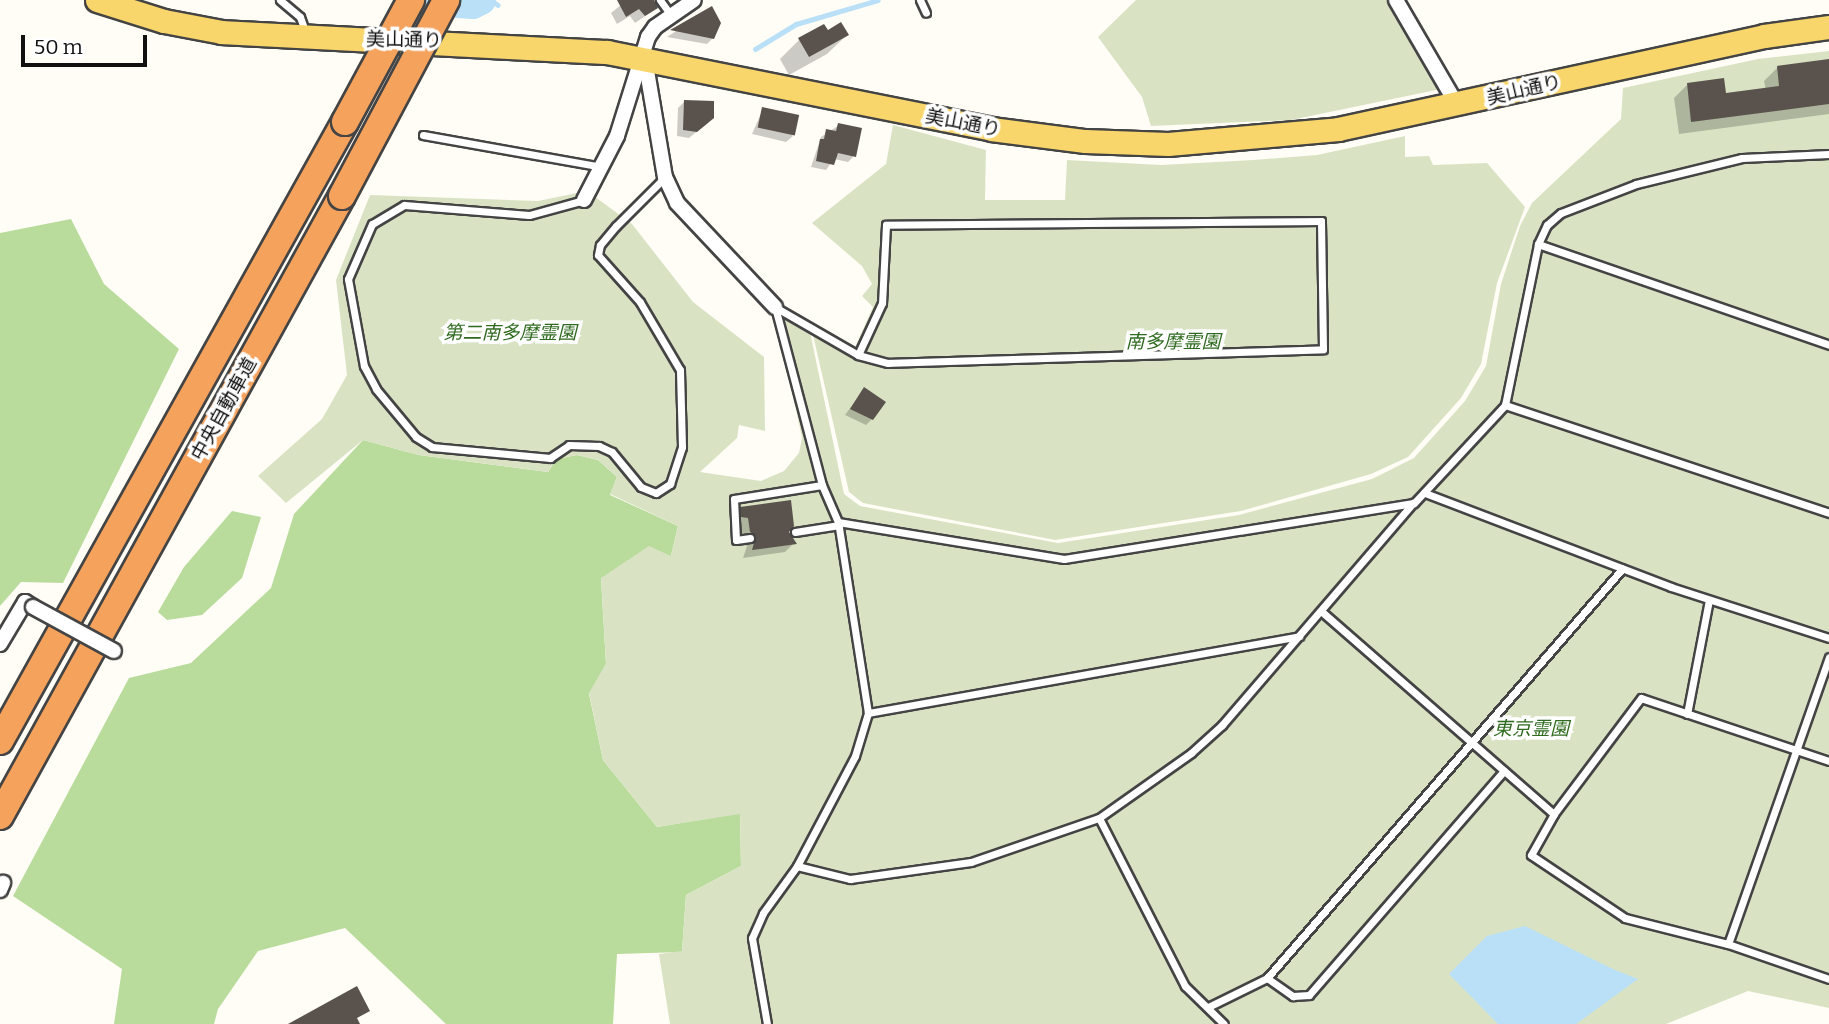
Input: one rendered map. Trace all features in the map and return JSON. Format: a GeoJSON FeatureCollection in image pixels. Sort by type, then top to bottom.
{"type":"FeatureCollection","features":[{"type":"Feature","properties":{"kind":"highway","name":"中央自動車道"},"geometry":{"type":"LineString","coordinates":[[0,741],[411,0]]}},
{"type":"Feature","properties":{"kind":"highway","name":"中央自動車道"},"geometry":{"type":"LineString","coordinates":[[0,816],[342,196],[446,0]]}},
{"type":"Feature","properties":{"kind":"main road","name":"美山通り"},"geometry":{"type":"LineString","coordinates":[[97,0],[192,28],[308,38],[543,45],[645,59],[991,129],[1126,143],[1284,136],[1457,105],[1763,36],[1829,27]]}},
{"type":"Feature","properties":{"kind":"street"},"geometry":{"type":"LineString","coordinates":[[584,200],[603,167],[645,59],[648,37],[670,14],[694,0]]}},
{"type":"Feature","properties":{"kind":"street"},"geometry":{"type":"LineString","coordinates":[[1396,0],[1457,105]]}},
{"type":"Feature","properties":{"kind":"street"},"geometry":{"type":"LineString","coordinates":[[645,59],[664,177],[677,203],[775,307]]}},
{"type":"Feature","properties":{"kind":"street"},"geometry":{"type":"LineString","coordinates":[[0,644],[25,602],[118,653]]}},
{"type":"Feature","properties":{"kind":"lane"},"geometry":{"type":"LineString","coordinates":[[280,0],[300,17],[308,38]]}},
{"type":"Feature","properties":{"kind":"lane"},"geometry":{"type":"LineString","coordinates":[[660,0],[670,14]]}},
{"type":"Feature","properties":{"kind":"lane"},"geometry":{"type":"LineString","coordinates":[[920,0],[926,13]]}},
{"type":"Feature","properties":{"kind":"lane"},"geometry":{"type":"LineString","coordinates":[[423,135],[603,167]]}},
{"type":"Feature","properties":{"kind":"lane"},"geometry":{"type":"LineString","coordinates":[[797,866],[850,879],[971,862],[1099,818],[1191,753],[1222,725],[1414,503],[1505,405],[1538,244],[1547,225],[1561,212],[1596,196],[1742,158],[1829,154]]}},
{"type":"Feature","properties":{"kind":"lane"},"geometry":{"type":"LineString","coordinates":[[584,200],[567,209],[528,215],[404,205],[372,224],[348,279],[364,366],[376,389],[416,437],[432,447],[550,458],[569,445],[599,446],[612,452],[641,487],[656,493],[670,484],[682,447],[680,370],[640,302],[598,255],[608,235],[664,177]]}},
{"type":"Feature","properties":{"kind":"lane"},"geometry":{"type":"LineString","coordinates":[[775,307],[858,355],[888,363],[1324,349],[1321,221],[886,225],[882,303],[858,355]]}},
{"type":"Feature","properties":{"kind":"lane"},"geometry":{"type":"LineString","coordinates":[[1538,244],[1829,345]]}},
{"type":"Feature","properties":{"kind":"lane"},"geometry":{"type":"LineString","coordinates":[[767,1024],[752,938],[763,912],[797,866],[855,756],[868,713],[839,524],[822,485],[775,307]]}},
{"type":"Feature","properties":{"kind":"lane"},"geometry":{"type":"LineString","coordinates":[[1505,405],[1829,513]]}},
{"type":"Feature","properties":{"kind":"lane"},"geometry":{"type":"LineString","coordinates":[[750,538],[736,540],[734,499],[822,485]]}},
{"type":"Feature","properties":{"kind":"lane"},"geometry":{"type":"LineString","coordinates":[[1425,493],[1622,569],[1829,638]]}},
{"type":"Feature","properties":{"kind":"lane"},"geometry":{"type":"LineString","coordinates":[[795,532],[839,524],[1064,559],[1414,503]]}},
{"type":"Feature","properties":{"kind":"lane"},"geometry":{"type":"LineString","coordinates":[[1208,1007],[1266,978],[1622,569]]}},
{"type":"Feature","properties":{"kind":"lane"},"geometry":{"type":"LineString","coordinates":[[1687,714],[1709,600]]}},
{"type":"Feature","properties":{"kind":"lane"},"geometry":{"type":"LineString","coordinates":[[1321,611],[1554,814]]}},
{"type":"Feature","properties":{"kind":"lane"},"geometry":{"type":"LineString","coordinates":[[868,713],[1300,636]]}},
{"type":"Feature","properties":{"kind":"lane"},"geometry":{"type":"LineString","coordinates":[[1728,944],[1829,657]]}},
{"type":"Feature","properties":{"kind":"lane"},"geometry":{"type":"LineString","coordinates":[[1829,761],[1641,698],[1554,814],[1531,855],[1625,918],[1728,944],[1829,979]]}},
{"type":"Feature","properties":{"kind":"lane"},"geometry":{"type":"LineString","coordinates":[[1266,978],[1293,996],[1309,995],[1504,771]]}},
{"type":"Feature","properties":{"kind":"lane"},"geometry":{"type":"LineString","coordinates":[[1099,818],[1185,986],[1224,1024]]}},
{"type":"Feature","properties":{"kind":"green space"},"geometry":{"type":"Polygon","coordinates":[[[1136,0],[1396,0],[1446,88],[1291,120],[1151,126],[1142,97],[1098,37],[1136,0]]]}},
{"type":"Feature","properties":{"kind":"green space","name":"東京霊園"},"geometry":{"type":"Polygon","coordinates":[[[1829,51],[1829,1008],[1748,991],[1666,1024],[670,1024],[659,954],[682,951],[686,895],[741,866],[740,814],[657,827],[603,760],[589,693],[606,664],[601,578],[649,546],[671,556],[678,526],[610,494],[617,477],[598,460],[577,455],[557,459],[548,472],[419,455],[363,440],[286,503],[258,476],[322,419],[347,375],[336,280],[370,195],[538,201],[587,191],[632,224],[693,302],[764,357],[765,431],[739,425],[737,438],[700,472],[761,481],[784,471],[799,453],[802,438],[776,314],[810,332],[844,494],[860,506],[1058,543],[1239,515],[1372,479],[1414,458],[1465,401],[1486,366],[1501,284],[1520,226],[1532,203],[1621,119],[1623,88],[1758,59],[1829,51]]]}},
{"type":"Feature","properties":{"kind":"green space","name":"南多摩霊園"},"geometry":{"type":"Polygon","coordinates":[[[893,125],[986,150],[985,200],[1065,200],[1067,160],[1161,165],[1253,160],[1317,155],[1405,136],[1405,157],[1429,156],[1433,165],[1487,163],[1525,207],[1497,283],[1481,364],[1461,398],[1408,457],[1371,474],[1241,511],[1055,540],[863,503],[849,492],[813,335],[851,356],[873,307],[862,296],[872,284],[862,266],[812,223],[886,164],[893,125]]]}},
{"type":"Feature","properties":{"kind":"green space"},"geometry":{"type":"Polygon","coordinates":[[[71,219],[104,284],[179,349],[63,583],[21,582],[0,606],[0,233],[71,219]]]}},
{"type":"Feature","properties":{"kind":"green space"},"geometry":{"type":"Polygon","coordinates":[[[363,440],[419,455],[548,472],[557,459],[577,455],[598,460],[617,477],[610,495],[678,526],[671,556],[601,578],[606,664],[589,694],[603,760],[657,827],[740,813],[741,866],[686,895],[682,952],[617,954],[613,1024],[446,1024],[345,928],[258,951],[218,1009],[214,1024],[114,1024],[122,969],[13,896],[129,678],[191,663],[271,588],[294,514],[363,440]]]}},
{"type":"Feature","properties":{"kind":"green space"},"geometry":{"type":"Polygon","coordinates":[[[232,511],[261,517],[242,578],[202,615],[167,620],[158,612],[184,567],[232,511]]]}},
{"type":"Feature","properties":{"kind":"water"},"geometry":{"type":"Polygon","coordinates":[[[1525,926],[1638,979],[1576,1024],[1498,1024],[1449,974],[1487,936],[1525,926]]]}},
{"type":"Feature","properties":{"kind":"building"},"geometry":{"type":"Polygon","coordinates":[[[617,0],[654,0],[658,8],[645,16],[639,9],[626,17],[617,0]]]}},
{"type":"Feature","properties":{"kind":"building"},"geometry":{"type":"Polygon","coordinates":[[[712,6],[721,23],[714,39],[670,30],[712,6]]]}},
{"type":"Feature","properties":{"kind":"building"},"geometry":{"type":"Polygon","coordinates":[[[841,22],[849,35],[809,57],[798,38],[824,24],[828,30],[841,22]]]}},
{"type":"Feature","properties":{"kind":"building"},"geometry":{"type":"Polygon","coordinates":[[[1829,59],[1829,104],[1691,122],[1687,83],[1724,78],[1726,93],[1779,86],[1777,66],[1829,59]]]}},
{"type":"Feature","properties":{"kind":"building"},"geometry":{"type":"Polygon","coordinates":[[[684,100],[714,101],[714,118],[697,132],[683,130],[684,100]]]}},
{"type":"Feature","properties":{"kind":"building"},"geometry":{"type":"Polygon","coordinates":[[[762,107],[799,115],[795,135],[758,128],[762,107]]]}},
{"type":"Feature","properties":{"kind":"building"},"geometry":{"type":"Polygon","coordinates":[[[838,123],[862,128],[856,157],[838,153],[834,165],[816,161],[820,139],[824,139],[826,129],[836,131],[838,123]]]}},
{"type":"Feature","properties":{"kind":"building"},"geometry":{"type":"Polygon","coordinates":[[[864,387],[886,402],[873,420],[850,409],[864,387]]]}},
{"type":"Feature","properties":{"kind":"building"},"geometry":{"type":"Polygon","coordinates":[[[791,500],[794,526],[789,532],[797,544],[752,550],[756,536],[750,532],[748,518],[741,517],[740,507],[791,500]]]}},
{"type":"Feature","properties":{"kind":"building"},"geometry":{"type":"Polygon","coordinates":[[[357,986],[370,1011],[357,1018],[360,1024],[288,1024],[357,986]]]}},
{"type":"Feature","properties":{"kind":"waterway"},"geometry":{"type":"LineString","coordinates":[[416,0],[473,4],[481,0]]}},
{"type":"Feature","properties":{"kind":"waterway"},"geometry":{"type":"LineString","coordinates":[[490,0],[498,5]]}},
{"type":"Feature","properties":{"kind":"waterway"},"geometry":{"type":"LineString","coordinates":[[755,49],[796,24],[878,0]]}},
{"type":"Feature","properties":{"kind":"park label","name":"第二南多摩霊園"},"geometry":{"type":"Point","coordinates":[510,333]}}]}
